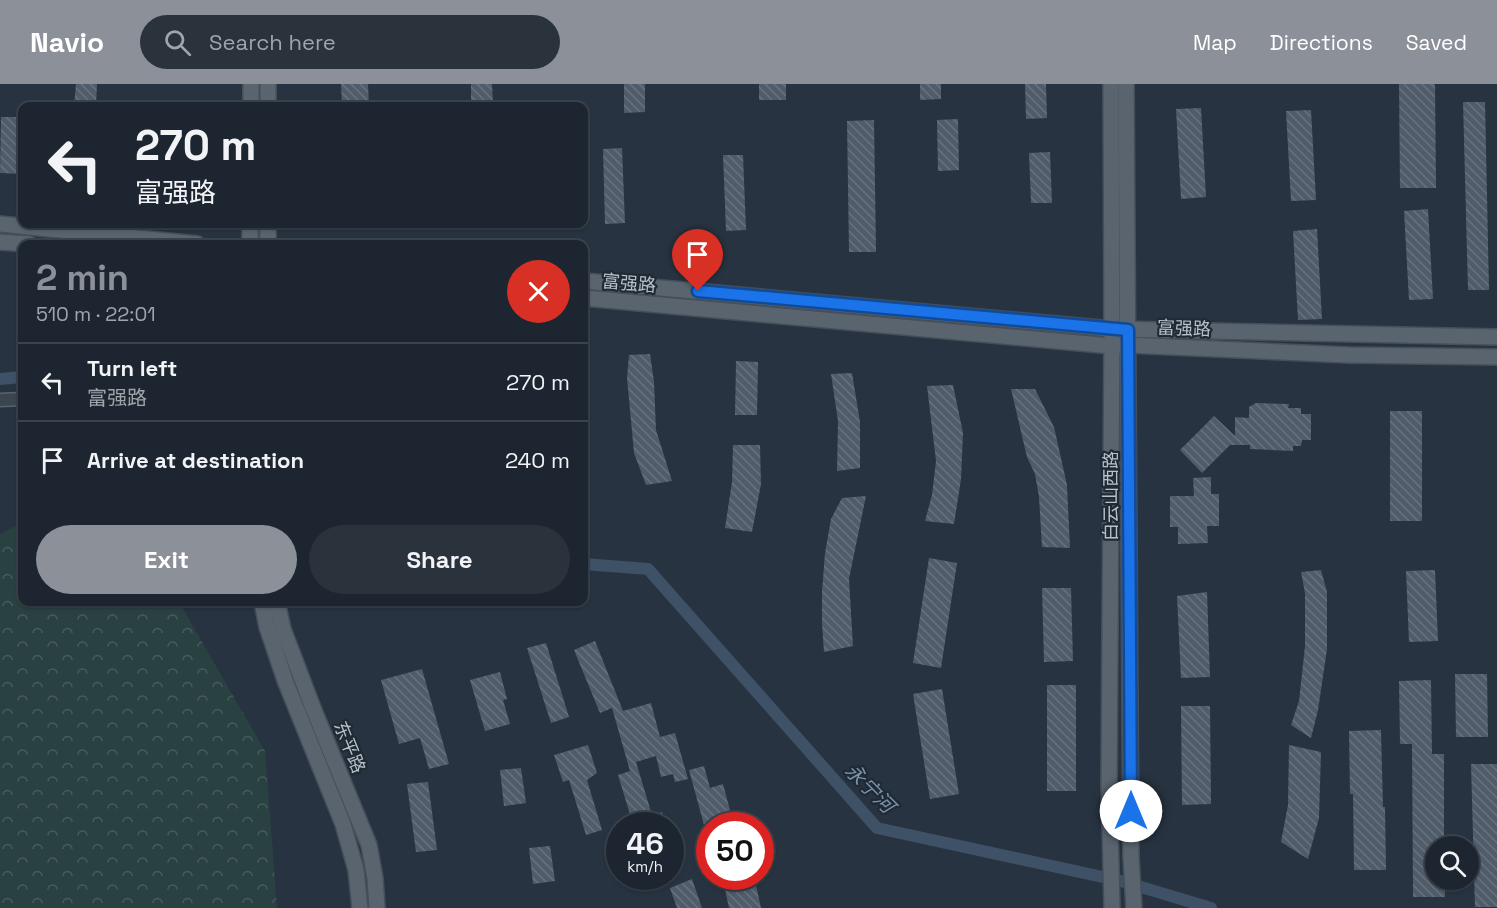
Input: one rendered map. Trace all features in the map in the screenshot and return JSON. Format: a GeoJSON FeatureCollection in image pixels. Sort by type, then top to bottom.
{"type":"FeatureCollection","features":[{"type":"Feature","properties":{"kind":"main road"},"geometry":{"type":"LineString","coordinates":[[251,84],[251,102]]}},
{"type":"Feature","properties":{"kind":"main road"},"geometry":{"type":"LineString","coordinates":[[268,84],[268,102]]}},
{"type":"Feature","properties":{"kind":"main road","name":"白云山西路"},"geometry":{"type":"LineString","coordinates":[[1111,84],[1109,774],[1112,908]]}},
{"type":"Feature","properties":{"kind":"main road","name":"白云山西路"},"geometry":{"type":"LineString","coordinates":[[1126,84],[1131,857],[1134,908]]}},
{"type":"Feature","properties":{"kind":"main road"},"geometry":{"type":"LineString","coordinates":[[0,224],[18,226]]}},
{"type":"Feature","properties":{"kind":"main road"},"geometry":{"type":"LineString","coordinates":[[39,228],[158,240]]}},
{"type":"Feature","properties":{"kind":"main road"},"geometry":{"type":"LineString","coordinates":[[0,242],[18,243]]}},
{"type":"Feature","properties":{"kind":"main road","name":"富强路"},"geometry":{"type":"LineString","coordinates":[[588,281],[1112,329],[1128,338],[1349,355],[1497,357]]}},
{"type":"Feature","properties":{"kind":"main road","name":"富强路"},"geometry":{"type":"LineString","coordinates":[[588,298],[1112,346],[1128,338],[1497,337]]}},
{"type":"Feature","properties":{"kind":"main road","name":"东平路"},"geometry":{"type":"LineString","coordinates":[[263,606],[267,627],[286,683],[342,824],[356,870],[360,908]]}},
{"type":"Feature","properties":{"kind":"main road","name":"东平路"},"geometry":{"type":"LineString","coordinates":[[278,606],[283,629],[313,708],[369,845],[377,908]]}},
{"type":"Feature","properties":{"kind":"street"},"geometry":{"type":"LineString","coordinates":[[0,400],[18,399]]}},
{"type":"Feature","properties":{"kind":"green space"},"geometry":{"type":"Polygon","coordinates":[[[18,525],[18,606],[181,606],[265,751],[277,908],[0,908],[0,534],[18,525]]]}},
{"type":"Feature","properties":{"kind":"building"},"geometry":{"type":"Polygon","coordinates":[[[76,84],[97,84],[96,102],[74,102],[76,84]]]}},
{"type":"Feature","properties":{"kind":"building"},"geometry":{"type":"Polygon","coordinates":[[[341,84],[368,84],[369,102],[342,102],[341,84]]]}},
{"type":"Feature","properties":{"kind":"building"},"geometry":{"type":"Polygon","coordinates":[[[471,84],[492,84],[493,102],[471,102],[471,84]]]}},
{"type":"Feature","properties":{"kind":"building"},"geometry":{"type":"Polygon","coordinates":[[[624,84],[645,84],[645,112],[624,113],[624,84]]]}},
{"type":"Feature","properties":{"kind":"building"},"geometry":{"type":"Polygon","coordinates":[[[759,84],[786,84],[786,100],[759,100],[759,84]]]}},
{"type":"Feature","properties":{"kind":"building"},"geometry":{"type":"Polygon","coordinates":[[[920,84],[941,84],[941,99],[920,100],[920,84]]]}},
{"type":"Feature","properties":{"kind":"building"},"geometry":{"type":"Polygon","coordinates":[[[1025,84],[1046,84],[1047,118],[1026,119],[1025,84]]]}},
{"type":"Feature","properties":{"kind":"building"},"geometry":{"type":"Polygon","coordinates":[[[1399,84],[1435,84],[1436,188],[1400,188],[1399,84]]]}},
{"type":"Feature","properties":{"kind":"building"},"geometry":{"type":"Polygon","coordinates":[[[1463,102],[1485,102],[1489,290],[1468,290],[1463,102]]]}},
{"type":"Feature","properties":{"kind":"building"},"geometry":{"type":"Polygon","coordinates":[[[1201,108],[1206,197],[1181,199],[1176,109],[1201,108]]]}},
{"type":"Feature","properties":{"kind":"building"},"geometry":{"type":"Polygon","coordinates":[[[1311,110],[1316,200],[1291,201],[1286,111],[1311,110]]]}},
{"type":"Feature","properties":{"kind":"building"},"geometry":{"type":"Polygon","coordinates":[[[1,117],[18,117],[18,174],[0,173],[1,117]]]}},
{"type":"Feature","properties":{"kind":"building"},"geometry":{"type":"Polygon","coordinates":[[[958,119],[959,170],[938,171],[937,120],[958,119]]]}},
{"type":"Feature","properties":{"kind":"building"},"geometry":{"type":"Polygon","coordinates":[[[874,120],[876,252],[849,252],[847,121],[874,120]]]}},
{"type":"Feature","properties":{"kind":"building"},"geometry":{"type":"Polygon","coordinates":[[[622,148],[625,223],[605,224],[603,149],[622,148]]]}},
{"type":"Feature","properties":{"kind":"building"},"geometry":{"type":"Polygon","coordinates":[[[1050,152],[1052,203],[1031,203],[1029,153],[1050,152]]]}},
{"type":"Feature","properties":{"kind":"building"},"geometry":{"type":"Polygon","coordinates":[[[723,155],[743,155],[746,230],[726,231],[723,155]]]}},
{"type":"Feature","properties":{"kind":"building"},"geometry":{"type":"Polygon","coordinates":[[[1428,209],[1433,299],[1409,300],[1404,211],[1428,209]]]}},
{"type":"Feature","properties":{"kind":"building"},"geometry":{"type":"Polygon","coordinates":[[[1317,229],[1322,319],[1298,320],[1293,231],[1317,229]]]}},
{"type":"Feature","properties":{"kind":"building"},"geometry":{"type":"Polygon","coordinates":[[[650,354],[656,430],[672,481],[646,485],[634,453],[627,378],[629,355],[650,354]]]}},
{"type":"Feature","properties":{"kind":"building"},"geometry":{"type":"Polygon","coordinates":[[[736,361],[758,362],[757,415],[735,415],[736,361]]]}},
{"type":"Feature","properties":{"kind":"building"},"geometry":{"type":"Polygon","coordinates":[[[852,373],[860,422],[860,468],[837,471],[838,421],[831,374],[852,373]]]}},
{"type":"Feature","properties":{"kind":"building"},"geometry":{"type":"Polygon","coordinates":[[[953,385],[963,433],[961,479],[954,524],[925,521],[932,495],[936,461],[927,386],[953,385]]]}},
{"type":"Feature","properties":{"kind":"building"},"geometry":{"type":"Polygon","coordinates":[[[1011,389],[1035,389],[1054,427],[1067,485],[1070,548],[1042,547],[1035,474],[1027,457],[1011,389]]]}},
{"type":"Feature","properties":{"kind":"building"},"geometry":{"type":"Polygon","coordinates":[[[1256,403],[1289,404],[1288,408],[1301,408],[1301,414],[1311,414],[1311,440],[1302,440],[1301,446],[1293,446],[1293,451],[1250,449],[1250,445],[1230,445],[1202,473],[1180,450],[1214,416],[1235,436],[1235,417],[1249,418],[1249,407],[1256,403]]]}},
{"type":"Feature","properties":{"kind":"building"},"geometry":{"type":"Polygon","coordinates":[[[1390,411],[1422,411],[1422,521],[1390,521],[1390,411]]]}},
{"type":"Feature","properties":{"kind":"building"},"geometry":{"type":"Polygon","coordinates":[[[733,445],[760,445],[761,484],[752,532],[725,528],[732,482],[733,445]]]}},
{"type":"Feature","properties":{"kind":"building"},"geometry":{"type":"Polygon","coordinates":[[[1211,477],[1211,494],[1219,494],[1219,526],[1207,526],[1208,543],[1178,544],[1178,527],[1170,527],[1170,496],[1194,496],[1193,478],[1211,477]]]}},
{"type":"Feature","properties":{"kind":"building"},"geometry":{"type":"Polygon","coordinates":[[[866,496],[849,579],[853,646],[824,652],[822,592],[831,519],[842,498],[866,496]]]}},
{"type":"Feature","properties":{"kind":"building"},"geometry":{"type":"Polygon","coordinates":[[[929,558],[957,563],[941,668],[913,663],[929,558]]]}},
{"type":"Feature","properties":{"kind":"building"},"geometry":{"type":"Polygon","coordinates":[[[1321,570],[1327,592],[1327,649],[1318,710],[1311,738],[1291,725],[1299,701],[1305,646],[1305,593],[1301,572],[1321,570]]]}},
{"type":"Feature","properties":{"kind":"building"},"geometry":{"type":"Polygon","coordinates":[[[1435,570],[1438,641],[1409,642],[1406,571],[1435,570]]]}},
{"type":"Feature","properties":{"kind":"building"},"geometry":{"type":"Polygon","coordinates":[[[1042,588],[1071,588],[1073,661],[1044,662],[1042,588]]]}},
{"type":"Feature","properties":{"kind":"building"},"geometry":{"type":"Polygon","coordinates":[[[1207,592],[1210,677],[1181,678],[1177,596],[1207,592]]]}},
{"type":"Feature","properties":{"kind":"building"},"geometry":{"type":"Polygon","coordinates":[[[595,641],[623,711],[651,703],[660,737],[675,733],[688,779],[675,782],[673,774],[661,777],[656,756],[636,762],[651,812],[629,812],[618,775],[630,771],[612,708],[600,713],[574,650],[595,641]]]}},
{"type":"Feature","properties":{"kind":"building"},"geometry":{"type":"Polygon","coordinates":[[[546,643],[569,717],[551,723],[527,648],[546,643]]]}},
{"type":"Feature","properties":{"kind":"building"},"geometry":{"type":"Polygon","coordinates":[[[422,669],[449,764],[429,769],[420,738],[399,744],[381,680],[422,669]]]}},
{"type":"Feature","properties":{"kind":"building"},"geometry":{"type":"Polygon","coordinates":[[[500,672],[507,699],[503,700],[510,724],[485,731],[470,680],[500,672]]]}},
{"type":"Feature","properties":{"kind":"building"},"geometry":{"type":"Polygon","coordinates":[[[1455,674],[1487,674],[1488,737],[1456,737],[1455,674]]]}},
{"type":"Feature","properties":{"kind":"building"},"geometry":{"type":"Polygon","coordinates":[[[1431,680],[1432,754],[1444,754],[1444,836],[1425,836],[1425,890],[1445,890],[1445,897],[1413,897],[1412,744],[1400,744],[1399,681],[1431,680]]]}},
{"type":"Feature","properties":{"kind":"building"},"geometry":{"type":"Polygon","coordinates":[[[1047,685],[1076,685],[1076,791],[1047,791],[1047,685]]]}},
{"type":"Feature","properties":{"kind":"building"},"geometry":{"type":"Polygon","coordinates":[[[942,689],[959,794],[930,799],[913,694],[942,689]]]}},
{"type":"Feature","properties":{"kind":"building"},"geometry":{"type":"Polygon","coordinates":[[[1181,706],[1210,706],[1211,804],[1182,805],[1181,706]]]}},
{"type":"Feature","properties":{"kind":"building"},"geometry":{"type":"Polygon","coordinates":[[[1381,730],[1386,870],[1354,870],[1349,731],[1381,730]]]}},
{"type":"Feature","properties":{"kind":"building"},"geometry":{"type":"Polygon","coordinates":[[[588,745],[597,773],[587,780],[602,830],[586,835],[569,780],[563,782],[554,755],[588,745]]]}},
{"type":"Feature","properties":{"kind":"building"},"geometry":{"type":"Polygon","coordinates":[[[1289,745],[1321,752],[1319,818],[1308,859],[1281,842],[1288,805],[1289,745]]]}},
{"type":"Feature","properties":{"kind":"building"},"geometry":{"type":"Polygon","coordinates":[[[1471,764],[1497,764],[1497,907],[1475,907],[1475,890],[1479,890],[1479,836],[1473,836],[1471,764]]]}},
{"type":"Feature","properties":{"kind":"building"},"geometry":{"type":"Polygon","coordinates":[[[704,766],[710,788],[723,784],[730,812],[700,812],[689,770],[704,766]]]}},
{"type":"Feature","properties":{"kind":"building"},"geometry":{"type":"Polygon","coordinates":[[[521,768],[526,803],[504,806],[500,770],[521,768]]]}},
{"type":"Feature","properties":{"kind":"building"},"geometry":{"type":"Polygon","coordinates":[[[428,782],[437,850],[416,852],[407,784],[428,782]]]}},
{"type":"Feature","properties":{"kind":"building"},"geometry":{"type":"Polygon","coordinates":[[[550,846],[555,881],[533,884],[529,848],[550,846]]]}},
{"type":"Feature","properties":{"kind":"building"},"geometry":{"type":"Polygon","coordinates":[[[692,879],[702,908],[677,908],[671,890],[684,890],[684,882],[692,879]]]}},
{"type":"Feature","properties":{"kind":"building"},"geometry":{"type":"Polygon","coordinates":[[[725,890],[757,890],[761,908],[729,908],[725,890]]]}},
{"type":"Feature","properties":{"kind":"waterway","name":"永宁河"},"geometry":{"type":"LineString","coordinates":[[0,379],[18,377]]}},
{"type":"Feature","properties":{"kind":"waterway","name":"永宁河"},"geometry":{"type":"LineString","coordinates":[[588,564],[648,569],[877,828],[1121,881],[1211,908]]}},
{"type":"Feature","properties":{"kind":"route"},"geometry":{"type":"LineString","coordinates":[[698,291],[1128,330],[1131,811]]}}]}
